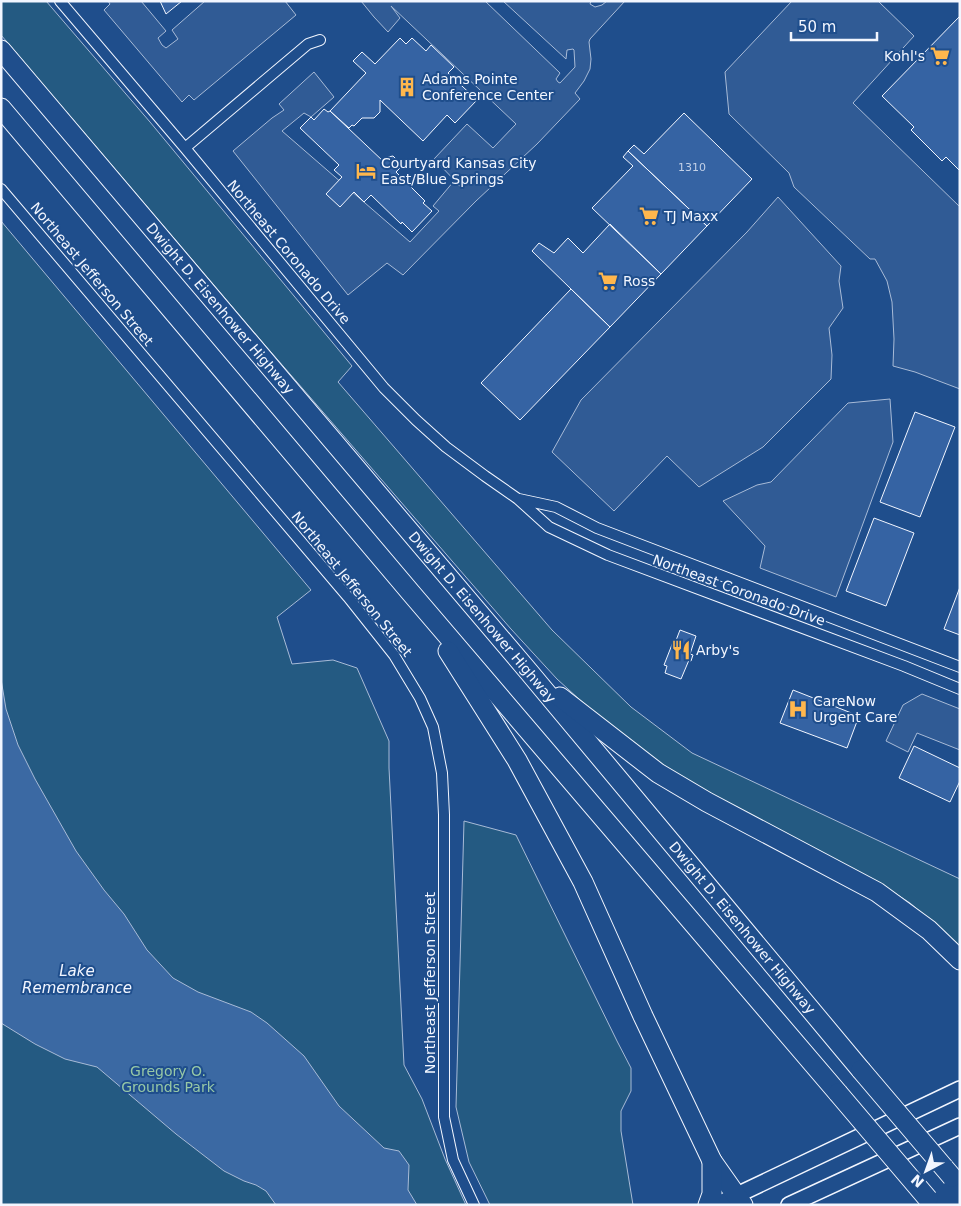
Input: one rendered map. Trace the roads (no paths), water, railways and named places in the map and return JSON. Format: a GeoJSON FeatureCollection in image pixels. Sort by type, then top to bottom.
{"type":"FeatureCollection","features":[{"type":"Feature","properties":{"kind":"highway","name":"Dwight D. Eisenhower Highway"},"geometry":{"type":"LineString","coordinates":[[1,50],[529,672],[956,1182]]}},
{"type":"Feature","properties":{"kind":"highway"},"geometry":{"type":"LineString","coordinates":[[1,108],[930,1202]]}},
{"type":"Feature","properties":{"kind":"highway"},"geometry":{"type":"LineString","coordinates":[[411,593],[517,760],[583,882],[643,1016],[712,1160],[739,1200]]}},
{"type":"Feature","properties":{"kind":"highway"},"geometry":{"type":"LineString","coordinates":[[529,672],[658,774],[877,892],[929,930],[960,960]]}},
{"type":"Feature","properties":{"kind":"highway"},"geometry":{"type":"LineString","coordinates":[[708,1205],[712,1194],[712,1160]]}},
{"type":"Feature","properties":{"kind":"main road"},"geometry":{"type":"LineString","coordinates":[[716,1205],[739,1200],[960,1089]]}},
{"type":"Feature","properties":{"kind":"main road"},"geometry":{"type":"LineString","coordinates":[[788,1205],[960,1126]]}},
{"type":"Feature","properties":{"kind":"street","name":"Northeast Coronado Drive"},"geometry":{"type":"LineString","coordinates":[[60,1],[384,388],[416,420],[446,446],[518,499],[548,527],[608,556],[904,666],[960,689]]}},
{"type":"Feature","properties":{"kind":"street"},"geometry":{"type":"LineString","coordinates":[[185,148],[308,44],[320,40]]}},
{"type":"Feature","properties":{"kind":"street","name":"Northeast Jefferson Street"},"geometry":{"type":"LineString","coordinates":[[1,189],[348,597],[394,655],[420,698],[433,727],[442,773],[444,816],[444,1117],[453,1160],[474,1205]]}},
{"type":"Feature","properties":{"kind":"street","name":"Northeast Coronado Drive"},"geometry":{"type":"LineString","coordinates":[[518,499],[556,507],[597,528],[960,667]]}},
{"type":"Feature","properties":{"kind":"water","name":"Lake Remembrance"},"geometry":{"type":"Polygon","coordinates":[[[1,679],[6,709],[18,745],[35,779],[76,851],[124,914],[147,950],[173,978],[198,992],[251,1012],[267,1023],[304,1056],[339,1106],[384,1148],[399,1151],[409,1165],[408,1190],[417,1205],[276,1205],[266,1191],[224,1171],[176,1134],[97,1067],[65,1059],[35,1044],[1,1023],[1,679]]]}},
{"type":"Feature","properties":{"kind":"place","name":"Kohl's"},"geometry":{"type":"Point","coordinates":[940,56]}},
{"type":"Feature","properties":{"kind":"place","name":"Adams Pointe Conference Center"},"geometry":{"type":"Point","coordinates":[407,87]}},
{"type":"Feature","properties":{"kind":"place","name":"Courtyard Kansas City East/Blue Springs"},"geometry":{"type":"Point","coordinates":[366,171]}},
{"type":"Feature","properties":{"kind":"place","name":"TJ Maxx"},"geometry":{"type":"Point","coordinates":[649,216]}},
{"type":"Feature","properties":{"kind":"place","name":"Ross"},"geometry":{"type":"Point","coordinates":[608,281]}},
{"type":"Feature","properties":{"kind":"place","name":"Arby's"},"geometry":{"type":"Point","coordinates":[681,650]}},
{"type":"Feature","properties":{"kind":"place","name":"CareNow Urgent Care"},"geometry":{"type":"Point","coordinates":[798,709]}},
{"type":"Feature","properties":{"kind":"park label","name":"Gregory O. Grounds Park"},"geometry":{"type":"Point","coordinates":[168,1080]}}]}
